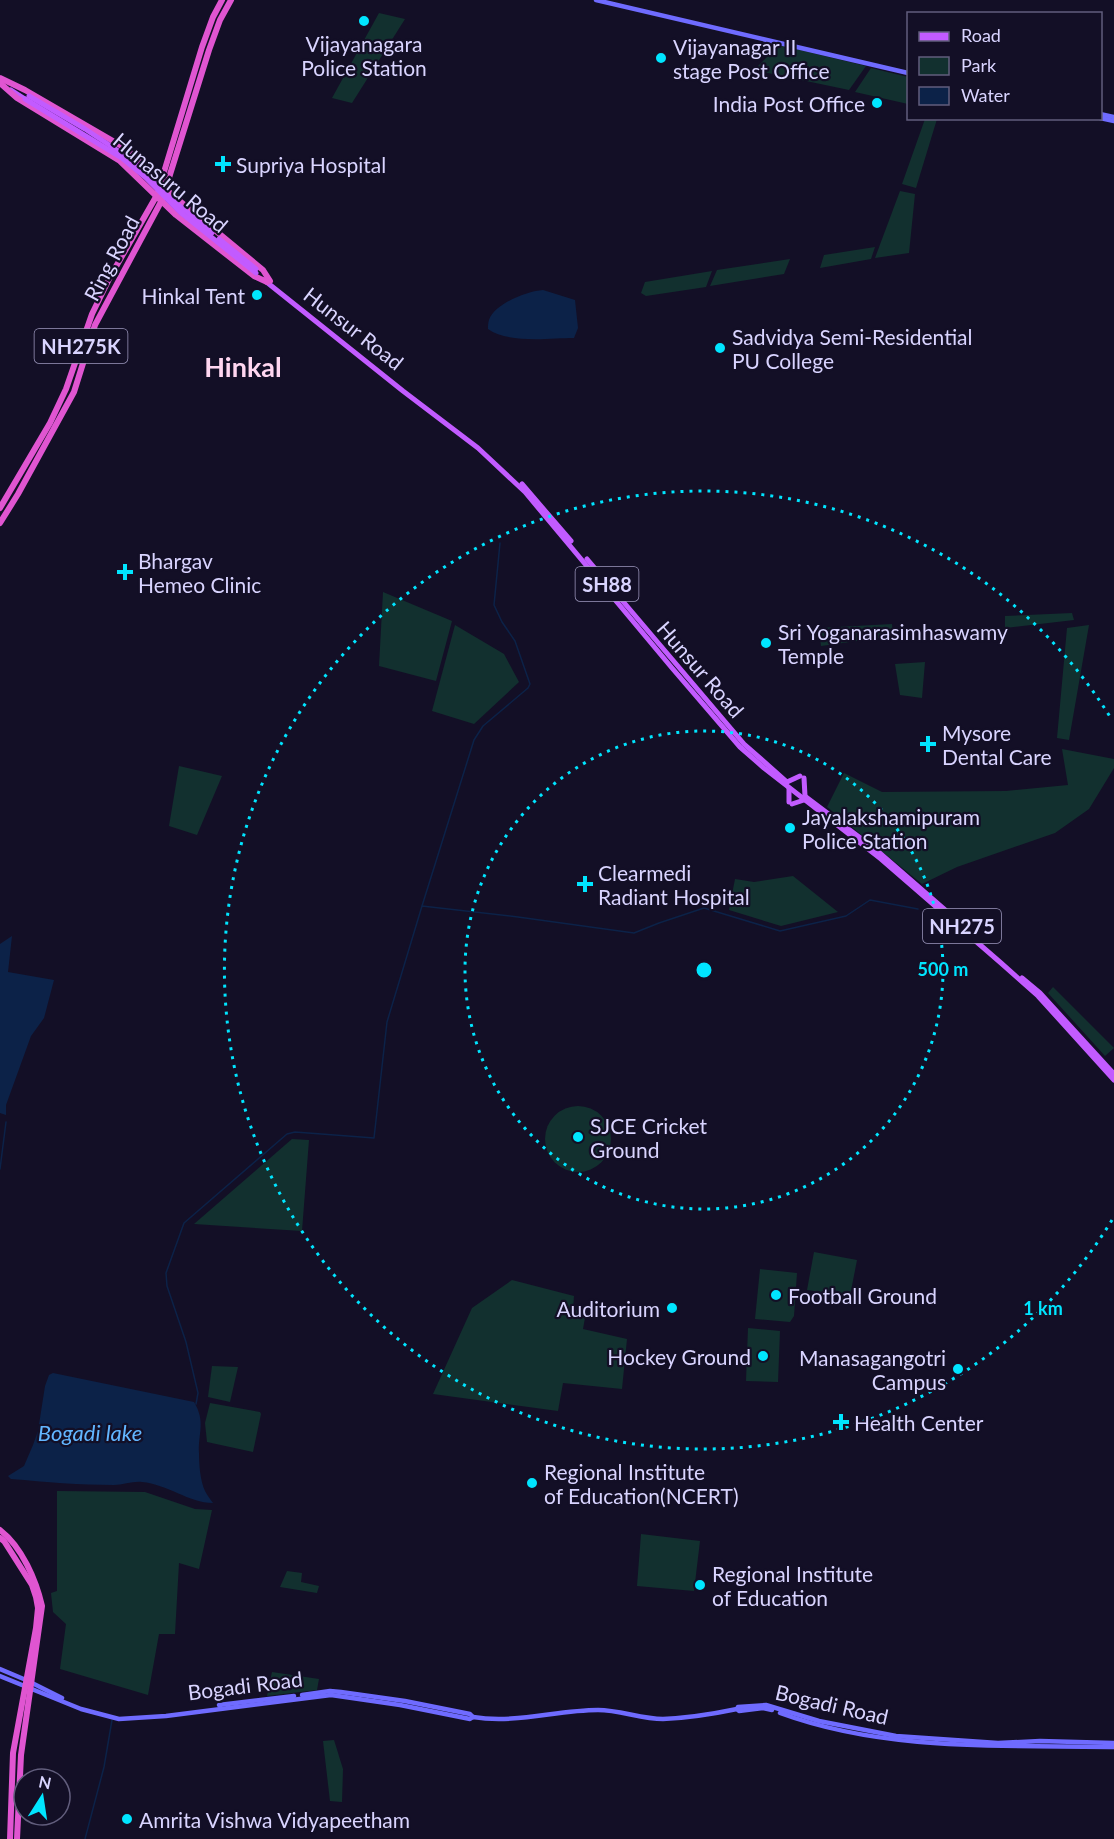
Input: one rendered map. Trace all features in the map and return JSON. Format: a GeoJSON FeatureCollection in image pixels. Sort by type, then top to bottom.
{"type":"FeatureCollection","features":[{"type":"Feature","properties":{"kind":"highway","name":"Ring Road"},"geometry":{"type":"LineString","coordinates":[[164,186],[163,173],[202,47],[213,16],[222,0]]}},
{"type":"Feature","properties":{"kind":"highway","name":"Ring Road"},"geometry":{"type":"LineString","coordinates":[[0,523],[74,393],[95,325],[164,186],[209,50],[220,20],[231,0]]}},
{"type":"Feature","properties":{"kind":"highway"},"geometry":{"type":"LineString","coordinates":[[2,82],[25,90],[125,148],[268,280]]}},
{"type":"Feature","properties":{"kind":"highway"},"geometry":{"type":"LineString","coordinates":[[2,82],[16,98],[120,161],[176,215],[254,276],[268,280]]}},
{"type":"Feature","properties":{"kind":"highway"},"geometry":{"type":"LineString","coordinates":[[153,175],[158,176],[163,173]]}},
{"type":"Feature","properties":{"kind":"highway"},"geometry":{"type":"LineString","coordinates":[[145,184],[154,208],[169,207]]}},
{"type":"Feature","properties":{"kind":"highway","name":"Ring Road"},"geometry":{"type":"LineString","coordinates":[[0,508],[50,423],[66,389],[92,314],[110,277],[154,208]]}},
{"type":"Feature","properties":{"kind":"highway"},"geometry":{"type":"LineString","coordinates":[[0,1530],[9,1537],[38,1586],[42,1606],[29,1685],[14,1737],[10,1839]]}},
{"type":"Feature","properties":{"kind":"highway"},"geometry":{"type":"LineString","coordinates":[[0,1538],[32,1585],[38,1608],[29,1685],[17,1839]]}},
{"type":"Feature","properties":{"kind":"main road"},"geometry":{"type":"LineString","coordinates":[[596,0],[907,73]]}},
{"type":"Feature","properties":{"kind":"main road"},"geometry":{"type":"LineString","coordinates":[[608,0],[753,34],[757,37]]}},
{"type":"Feature","properties":{"kind":"main road","name":"Hunasuru Road"},"geometry":{"type":"LineString","coordinates":[[2,82],[85,129],[132,160],[169,197],[268,280]]}},
{"type":"Feature","properties":{"kind":"main road"},"geometry":{"type":"LineString","coordinates":[[268,280],[403,391],[470,442],[525,492],[740,747],[792,788],[790,803],[804,798]]}},
{"type":"Feature","properties":{"kind":"main road","name":"Hunsur Road"},"geometry":{"type":"LineString","coordinates":[[268,280],[378,368],[484,448],[530,491],[744,744],[804,798],[875,849],[1040,993],[1114,1074]]}},
{"type":"Feature","properties":{"kind":"main road"},"geometry":{"type":"LineString","coordinates":[[787,782],[802,777],[804,798],[880,859],[1030,990],[1114,1080]]}},
{"type":"Feature","properties":{"kind":"main road"},"geometry":{"type":"LineString","coordinates":[[0,1669],[29,1685]]}},
{"type":"Feature","properties":{"kind":"main road"},"geometry":{"type":"LineString","coordinates":[[0,1676],[29,1685]]}},
{"type":"Feature","properties":{"kind":"main road","name":"Bogadi Road"},"geometry":{"type":"LineString","coordinates":[[29,1685],[81,1706],[119,1716],[156,1714],[330,1691],[405,1701],[485,1719],[522,1719],[598,1710],[662,1719],[766,1705],[819,1721],[896,1736],[998,1743],[1073,1744]]}},
{"type":"Feature","properties":{"kind":"main road","name":"Bogadi Road"},"geometry":{"type":"LineString","coordinates":[[737,1709],[739,1711],[764,1708],[823,1726],[891,1739],[977,1746],[1073,1744]]}},
{"type":"Feature","properties":{"kind":"main road"},"geometry":{"type":"LineString","coordinates":[[1073,1744],[1114,1745]]}},
{"type":"Feature","properties":{"kind":"green space"},"geometry":{"type":"Polygon","coordinates":[[[379,13],[405,19],[352,103],[332,98],[379,13]]]}},
{"type":"Feature","properties":{"kind":"green space"},"geometry":{"type":"Polygon","coordinates":[[[779,45],[866,66],[849,90],[754,70],[779,45]]]}},
{"type":"Feature","properties":{"kind":"green space"},"geometry":{"type":"Polygon","coordinates":[[[871,68],[907,77],[907,104],[855,92],[871,68]]]}},
{"type":"Feature","properties":{"kind":"green space"},"geometry":{"type":"Polygon","coordinates":[[[925,120],[937,120],[916,188],[902,184],[925,120]]]}},
{"type":"Feature","properties":{"kind":"green space"},"geometry":{"type":"Polygon","coordinates":[[[900,191],[915,194],[909,253],[875,258],[900,191]]]}},
{"type":"Feature","properties":{"kind":"green space"},"geometry":{"type":"Polygon","coordinates":[[[875,247],[871,259],[820,268],[824,255],[875,247]]]}},
{"type":"Feature","properties":{"kind":"green space"},"geometry":{"type":"Polygon","coordinates":[[[790,259],[784,274],[710,286],[717,270],[790,259]]]}},
{"type":"Feature","properties":{"kind":"green space"},"geometry":{"type":"Polygon","coordinates":[[[712,271],[706,287],[646,296],[641,293],[645,282],[712,271]]]}},
{"type":"Feature","properties":{"kind":"green space"},"geometry":{"type":"Polygon","coordinates":[[[383,592],[452,621],[436,681],[379,666],[383,592]]]}},
{"type":"Feature","properties":{"kind":"green space"},"geometry":{"type":"Polygon","coordinates":[[[1072,613],[1074,620],[1005,628],[1005,616],[1072,613]]]}},
{"type":"Feature","properties":{"kind":"green space"},"geometry":{"type":"Polygon","coordinates":[[[892,624],[893,636],[821,646],[819,628],[892,624]]]}},
{"type":"Feature","properties":{"kind":"green space"},"geometry":{"type":"Polygon","coordinates":[[[455,625],[504,654],[519,682],[474,724],[432,711],[455,625]]]}},
{"type":"Feature","properties":{"kind":"green space"},"geometry":{"type":"Polygon","coordinates":[[[1089,625],[1069,740],[1057,738],[1067,628],[1089,625]]]}},
{"type":"Feature","properties":{"kind":"green space"},"geometry":{"type":"Polygon","coordinates":[[[925,662],[922,698],[900,695],[895,664],[925,662]]]}},
{"type":"Feature","properties":{"kind":"green space"},"geometry":{"type":"Polygon","coordinates":[[[1062,749],[1114,759],[1114,768],[1089,809],[1055,833],[957,867],[922,884],[827,807],[844,773],[882,792],[1006,791],[1068,785],[1062,749]]]}},
{"type":"Feature","properties":{"kind":"green space"},"geometry":{"type":"Polygon","coordinates":[[[179,766],[222,776],[197,835],[169,826],[179,766]]]}},
{"type":"Feature","properties":{"kind":"green space"},"geometry":{"type":"Polygon","coordinates":[[[793,876],[838,912],[781,926],[729,910],[735,879],[754,882],[793,876]]]}},
{"type":"Feature","properties":{"kind":"green space"},"geometry":{"type":"Polygon","coordinates":[[[1053,987],[1114,1048],[1105,1056],[1048,993],[1053,987]]]}},
{"type":"Feature","properties":{"kind":"green space","name":"SJCE Cricket Ground"},"geometry":{"type":"Polygon","coordinates":[[[578,1106],[591,1109],[601,1116],[608,1126],[611,1139],[608,1152],[601,1162],[591,1169],[578,1172],[565,1169],[555,1162],[548,1152],[545,1139],[548,1126],[555,1116],[565,1109],[578,1106]]]}},
{"type":"Feature","properties":{"kind":"green space"},"geometry":{"type":"Polygon","coordinates":[[[292,1139],[309,1140],[302,1231],[194,1224],[292,1139]]]}},
{"type":"Feature","properties":{"kind":"green space"},"geometry":{"type":"Polygon","coordinates":[[[814,1252],[857,1260],[850,1296],[807,1290],[814,1252]]]}},
{"type":"Feature","properties":{"kind":"green space","name":"Football Ground"},"geometry":{"type":"Polygon","coordinates":[[[760,1269],[797,1273],[794,1316],[790,1322],[755,1319],[760,1269]]]}},
{"type":"Feature","properties":{"kind":"green space"},"geometry":{"type":"Polygon","coordinates":[[[512,1280],[574,1296],[573,1309],[586,1312],[583,1329],[627,1339],[622,1389],[563,1383],[558,1411],[433,1394],[472,1308],[512,1280]]]}},
{"type":"Feature","properties":{"kind":"green space","name":"Hockey Ground"},"geometry":{"type":"Polygon","coordinates":[[[748,1328],[780,1331],[778,1382],[746,1381],[748,1328]]]}},
{"type":"Feature","properties":{"kind":"green space"},"geometry":{"type":"Polygon","coordinates":[[[212,1366],[238,1367],[230,1402],[208,1397],[212,1366]]]}},
{"type":"Feature","properties":{"kind":"green space"},"geometry":{"type":"Polygon","coordinates":[[[210,1403],[260,1412],[253,1452],[207,1442],[205,1423],[210,1403]]]}},
{"type":"Feature","properties":{"kind":"green space"},"geometry":{"type":"Polygon","coordinates":[[[57,1491],[145,1492],[195,1509],[212,1510],[199,1569],[179,1563],[175,1634],[159,1634],[148,1695],[60,1669],[66,1624],[53,1612],[51,1593],[57,1591],[57,1491]]]}},
{"type":"Feature","properties":{"kind":"green space"},"geometry":{"type":"Polygon","coordinates":[[[641,1534],[700,1541],[694,1591],[637,1586],[641,1534]]]}},
{"type":"Feature","properties":{"kind":"green space"},"geometry":{"type":"Polygon","coordinates":[[[287,1571],[302,1573],[301,1582],[319,1586],[317,1593],[280,1587],[287,1571]]]}},
{"type":"Feature","properties":{"kind":"green space"},"geometry":{"type":"Polygon","coordinates":[[[272,1672],[319,1679],[317,1690],[267,1696],[272,1672]]]}},
{"type":"Feature","properties":{"kind":"green space"},"geometry":{"type":"Polygon","coordinates":[[[334,1740],[343,1769],[342,1802],[330,1801],[323,1741],[334,1740]]]}},
{"type":"Feature","properties":{"kind":"water"},"geometry":{"type":"Polygon","coordinates":[[[543,290],[575,300],[578,328],[574,338],[507,337],[488,329],[492,314],[505,303],[521,295],[543,290]]]}},
{"type":"Feature","properties":{"kind":"water"},"geometry":{"type":"Polygon","coordinates":[[[12,936],[8,972],[54,980],[44,1018],[31,1036],[6,1105],[6,1115],[0,1113],[0,944],[12,936]]]}},
{"type":"Feature","properties":{"kind":"water","name":"Bogadi lake"},"geometry":{"type":"Polygon","coordinates":[[[53,1373],[194,1402],[201,1422],[199,1453],[201,1477],[205,1491],[213,1503],[195,1500],[151,1483],[101,1485],[11,1479],[8,1476],[24,1466],[33,1445],[38,1431],[45,1386],[49,1375],[53,1373]]]}},
{"type":"Feature","properties":{"kind":"waterway"},"geometry":{"type":"LineString","coordinates":[[422,906],[474,740],[483,726],[530,684],[515,641],[494,605],[500,543]]}},
{"type":"Feature","properties":{"kind":"waterway"},"geometry":{"type":"LineString","coordinates":[[196,1404],[198,1393],[186,1342],[167,1286],[166,1273],[184,1223],[287,1134],[295,1132],[374,1138],[387,1022],[422,906],[634,933],[704,908],[780,931],[846,916],[870,900],[918,909]]}},
{"type":"Feature","properties":{"kind":"waterway"},"geometry":{"type":"LineString","coordinates":[[0,1169],[6,1122]]}},
{"type":"Feature","properties":{"kind":"waterway"},"geometry":{"type":"LineString","coordinates":[[85,1839],[104,1767],[112,1720]]}},
{"type":"Feature","properties":{"kind":"place","name":"Vijayanagara Police Station"},"geometry":{"type":"Point","coordinates":[364,21]}},
{"type":"Feature","properties":{"kind":"place","name":"Vijayanagar II stage Post Office"},"geometry":{"type":"Point","coordinates":[661,58]}},
{"type":"Feature","properties":{"kind":"place","name":"India Post Office"},"geometry":{"type":"Point","coordinates":[877,103]}},
{"type":"Feature","properties":{"kind":"place","name":"Supriya Hospital"},"geometry":{"type":"Point","coordinates":[223,164]}},
{"type":"Feature","properties":{"kind":"place","name":"Hinkal Tent"},"geometry":{"type":"Point","coordinates":[257,295]}},
{"type":"Feature","properties":{"kind":"place","name":"Sadvidya Semi-Residential PU College"},"geometry":{"type":"Point","coordinates":[720,348]}},
{"type":"Feature","properties":{"kind":"place","name":"Bhargav Hemeo Clinic"},"geometry":{"type":"Point","coordinates":[125,572]}},
{"type":"Feature","properties":{"kind":"place","name":"Sri Yoganarasimhaswamy Temple"},"geometry":{"type":"Point","coordinates":[766,643]}},
{"type":"Feature","properties":{"kind":"place","name":"Mysore Dental Care"},"geometry":{"type":"Point","coordinates":[928,744]}},
{"type":"Feature","properties":{"kind":"place","name":"Jayalakshamipuram Police Station"},"geometry":{"type":"Point","coordinates":[790,828]}},
{"type":"Feature","properties":{"kind":"place","name":"Clearmedi Radiant Hospital"},"geometry":{"type":"Point","coordinates":[585,884]}},
{"type":"Feature","properties":{"kind":"place","name":"SJCE Cricket Ground"},"geometry":{"type":"Point","coordinates":[578,1137]}},
{"type":"Feature","properties":{"kind":"place","name":"Football Ground"},"geometry":{"type":"Point","coordinates":[776,1295]}},
{"type":"Feature","properties":{"kind":"place","name":"Auditorium"},"geometry":{"type":"Point","coordinates":[672,1308]}},
{"type":"Feature","properties":{"kind":"place","name":"Hockey Ground"},"geometry":{"type":"Point","coordinates":[763,1356]}},
{"type":"Feature","properties":{"kind":"place","name":"Manasagangotri Campus"},"geometry":{"type":"Point","coordinates":[958,1369]}},
{"type":"Feature","properties":{"kind":"place","name":"Health Center"},"geometry":{"type":"Point","coordinates":[841,1422]}},
{"type":"Feature","properties":{"kind":"place","name":"Regional Institute of Education(NCERT)"},"geometry":{"type":"Point","coordinates":[532,1483]}},
{"type":"Feature","properties":{"kind":"place","name":"Regional Institute of Education"},"geometry":{"type":"Point","coordinates":[700,1585]}},
{"type":"Feature","properties":{"kind":"place","name":"Amrita Vishwa Vidyapeetham"},"geometry":{"type":"Point","coordinates":[127,1819]}},
{"type":"Feature","properties":{"kind":"district","name":"Hinkal"},"geometry":{"type":"Point","coordinates":[243,366]}}]}
